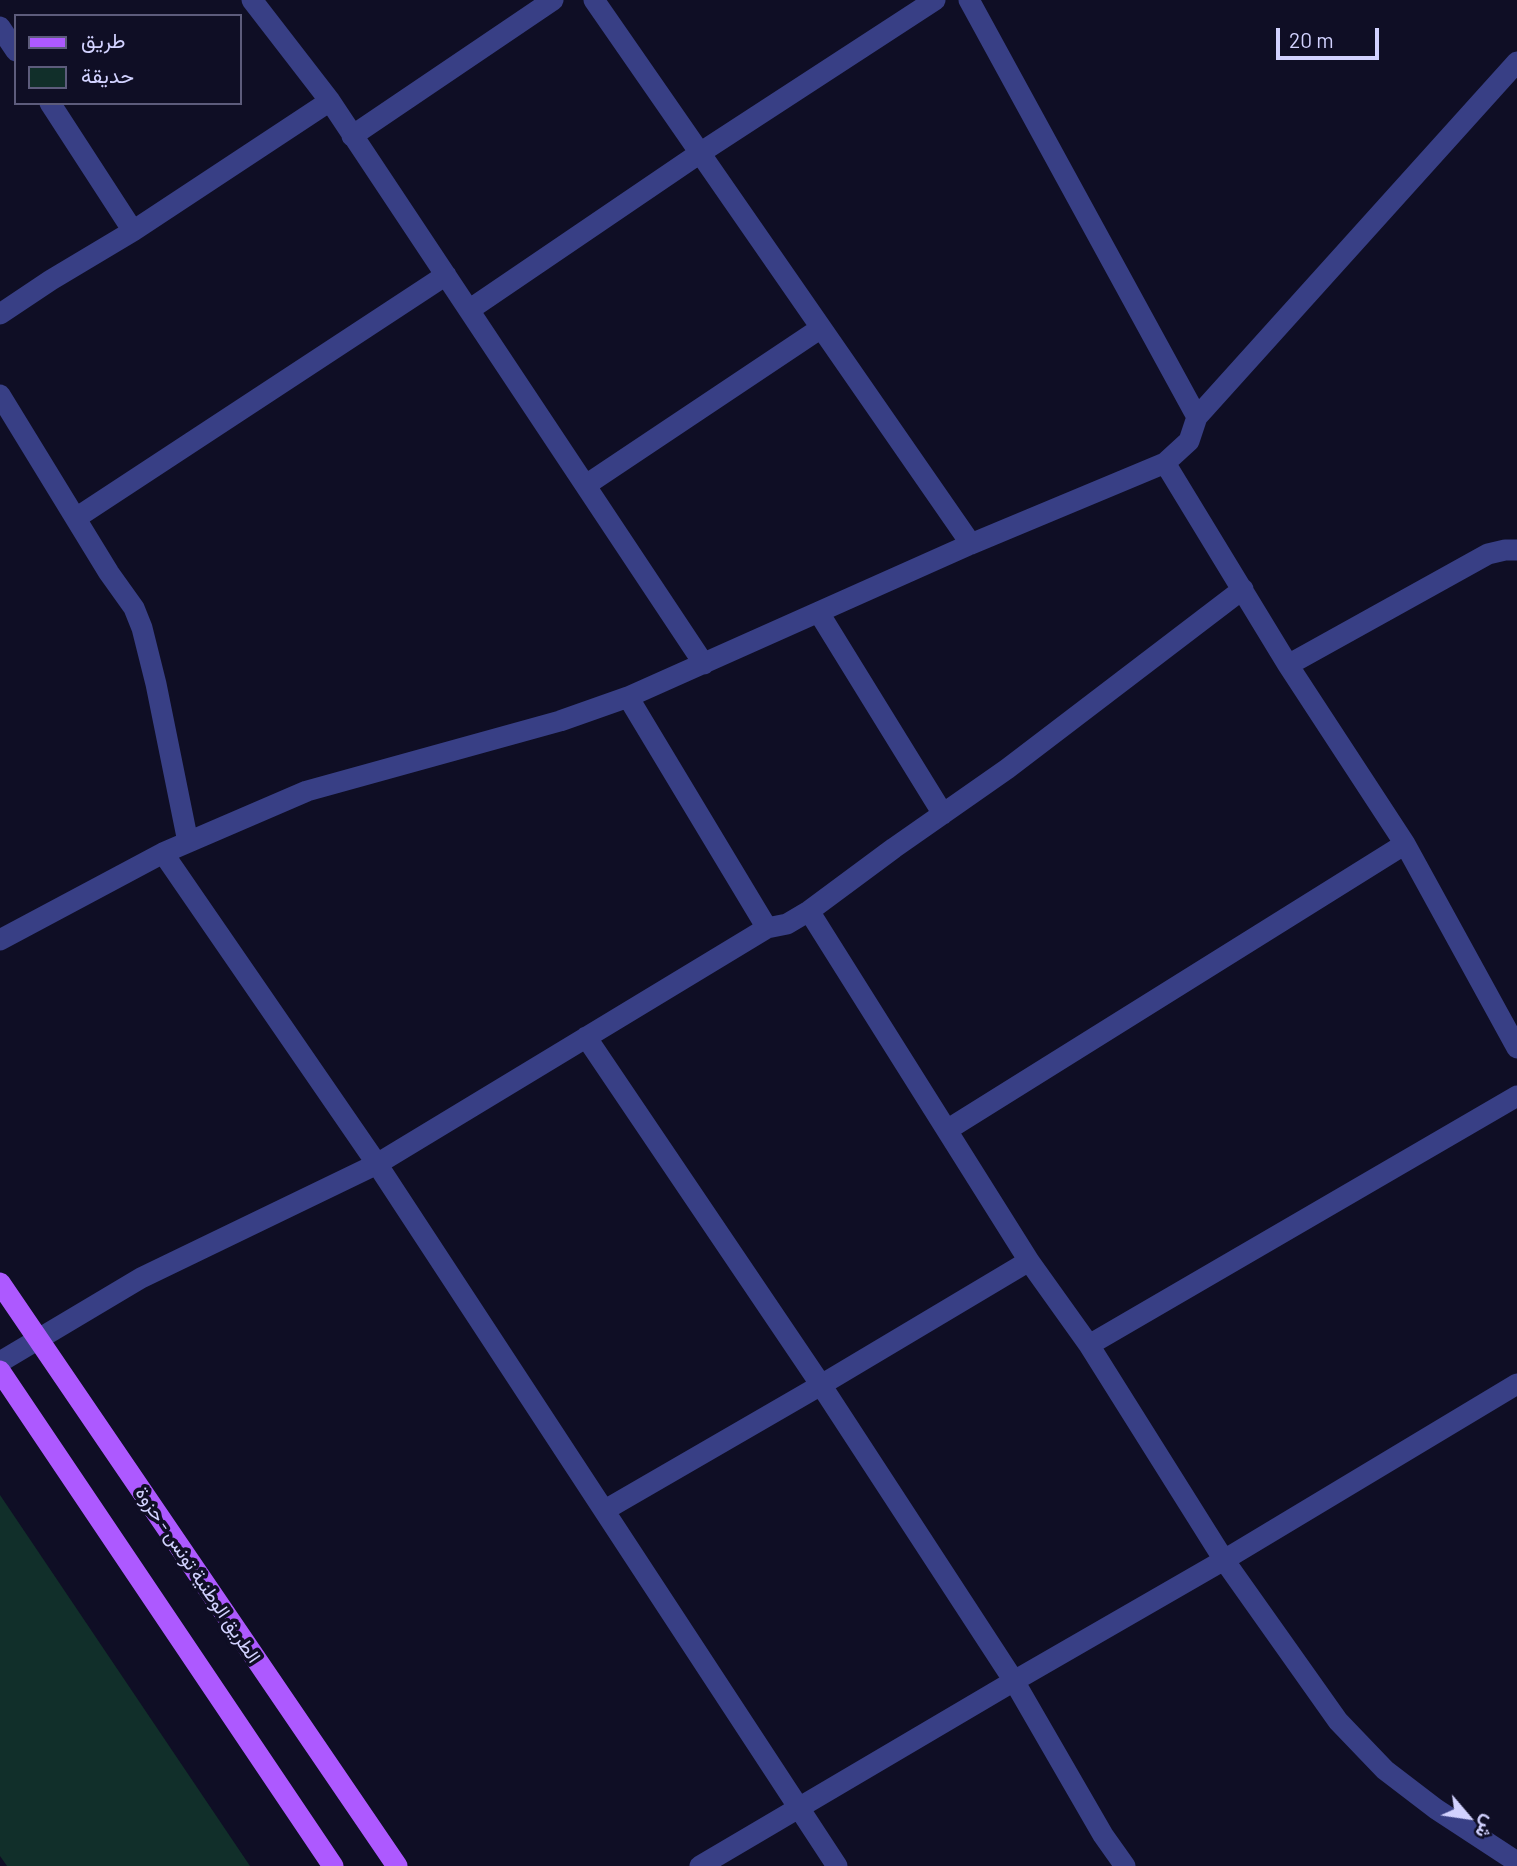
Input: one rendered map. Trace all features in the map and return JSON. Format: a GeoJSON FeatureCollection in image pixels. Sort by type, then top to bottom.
{"type":"FeatureCollection","features":[{"type":"Feature","properties":{"kind":"main road","name":"الطريق الوطنية تونس - حزوة"},"geometry":{"type":"LineString","coordinates":[[0,1283],[397,1866]]}},
{"type":"Feature","properties":{"kind":"main road"},"geometry":{"type":"LineString","coordinates":[[0,1371],[333,1866]]}},
{"type":"Feature","properties":{"kind":"street"},"geometry":{"type":"LineString","coordinates":[[252,0],[330,101],[704,664]]}},
{"type":"Feature","properties":{"kind":"street"},"geometry":{"type":"LineString","coordinates":[[352,136],[553,0]]}},
{"type":"Feature","properties":{"kind":"street"},"geometry":{"type":"LineString","coordinates":[[594,0],[971,544]]}},
{"type":"Feature","properties":{"kind":"street"},"geometry":{"type":"LineString","coordinates":[[469,310],[700,153],[935,0]]}},
{"type":"Feature","properties":{"kind":"street"},"geometry":{"type":"LineString","coordinates":[[969,0],[1197,417]]}},
{"type":"Feature","properties":{"kind":"street"},"geometry":{"type":"LineString","coordinates":[[0,27],[14,48]]}},
{"type":"Feature","properties":{"kind":"street"},"geometry":{"type":"LineString","coordinates":[[0,940],[163,853],[307,791],[560,721],[628,697],[971,544],[1166,463],[1189,441],[1197,417],[1517,62]]}},
{"type":"Feature","properties":{"kind":"street"},"geometry":{"type":"LineString","coordinates":[[0,314],[133,231],[330,101]]}},
{"type":"Feature","properties":{"kind":"street"},"geometry":{"type":"LineString","coordinates":[[51,105],[133,231]]}},
{"type":"Feature","properties":{"kind":"street"},"geometry":{"type":"LineString","coordinates":[[76,518],[446,275]]}},
{"type":"Feature","properties":{"kind":"street"},"geometry":{"type":"LineString","coordinates":[[586,485],[821,328]]}},
{"type":"Feature","properties":{"kind":"street"},"geometry":{"type":"LineString","coordinates":[[0,395],[109,573],[134,608],[142,628],[156,684],[188,842]]}},
{"type":"Feature","properties":{"kind":"street"},"geometry":{"type":"LineString","coordinates":[[1166,463],[1288,665],[1405,844],[1517,1048]]}},
{"type":"Feature","properties":{"kind":"street"},"geometry":{"type":"LineString","coordinates":[[1288,665],[1488,554],[1505,550],[1517,551]]}},
{"type":"Feature","properties":{"kind":"street"},"geometry":{"type":"LineString","coordinates":[[0,1362],[141,1278],[377,1164],[767,928],[787,924],[809,911],[1007,769],[1243,589]]}},
{"type":"Feature","properties":{"kind":"street"},"geometry":{"type":"LineString","coordinates":[[819,613],[943,814]]}},
{"type":"Feature","properties":{"kind":"street"},"geometry":{"type":"LineString","coordinates":[[628,697],[767,928]]}},
{"type":"Feature","properties":{"kind":"street"},"geometry":{"type":"LineString","coordinates":[[947,1130],[1405,844]]}},
{"type":"Feature","properties":{"kind":"street"},"geometry":{"type":"LineString","coordinates":[[163,853],[377,1164],[837,1866]]}},
{"type":"Feature","properties":{"kind":"street"},"geometry":{"type":"LineString","coordinates":[[809,911],[1029,1261],[1089,1345],[1224,1560],[1330,1710],[1385,1770],[1436,1809],[1517,1863]]}},
{"type":"Feature","properties":{"kind":"street"},"geometry":{"type":"LineString","coordinates":[[586,1037],[821,1385],[1014,1681],[1102,1835],[1125,1866]]}},
{"type":"Feature","properties":{"kind":"street"},"geometry":{"type":"LineString","coordinates":[[1089,1345],[1517,1096]]}},
{"type":"Feature","properties":{"kind":"street"},"geometry":{"type":"LineString","coordinates":[[605,1510],[1029,1261]]}},
{"type":"Feature","properties":{"kind":"street"},"geometry":{"type":"LineString","coordinates":[[700,1866],[1224,1560],[1517,1384]]}},
{"type":"Feature","properties":{"kind":"green space"},"geometry":{"type":"Polygon","coordinates":[[[0,1495],[250,1866],[7,1866],[0,1856],[0,1495]]]}}]}
